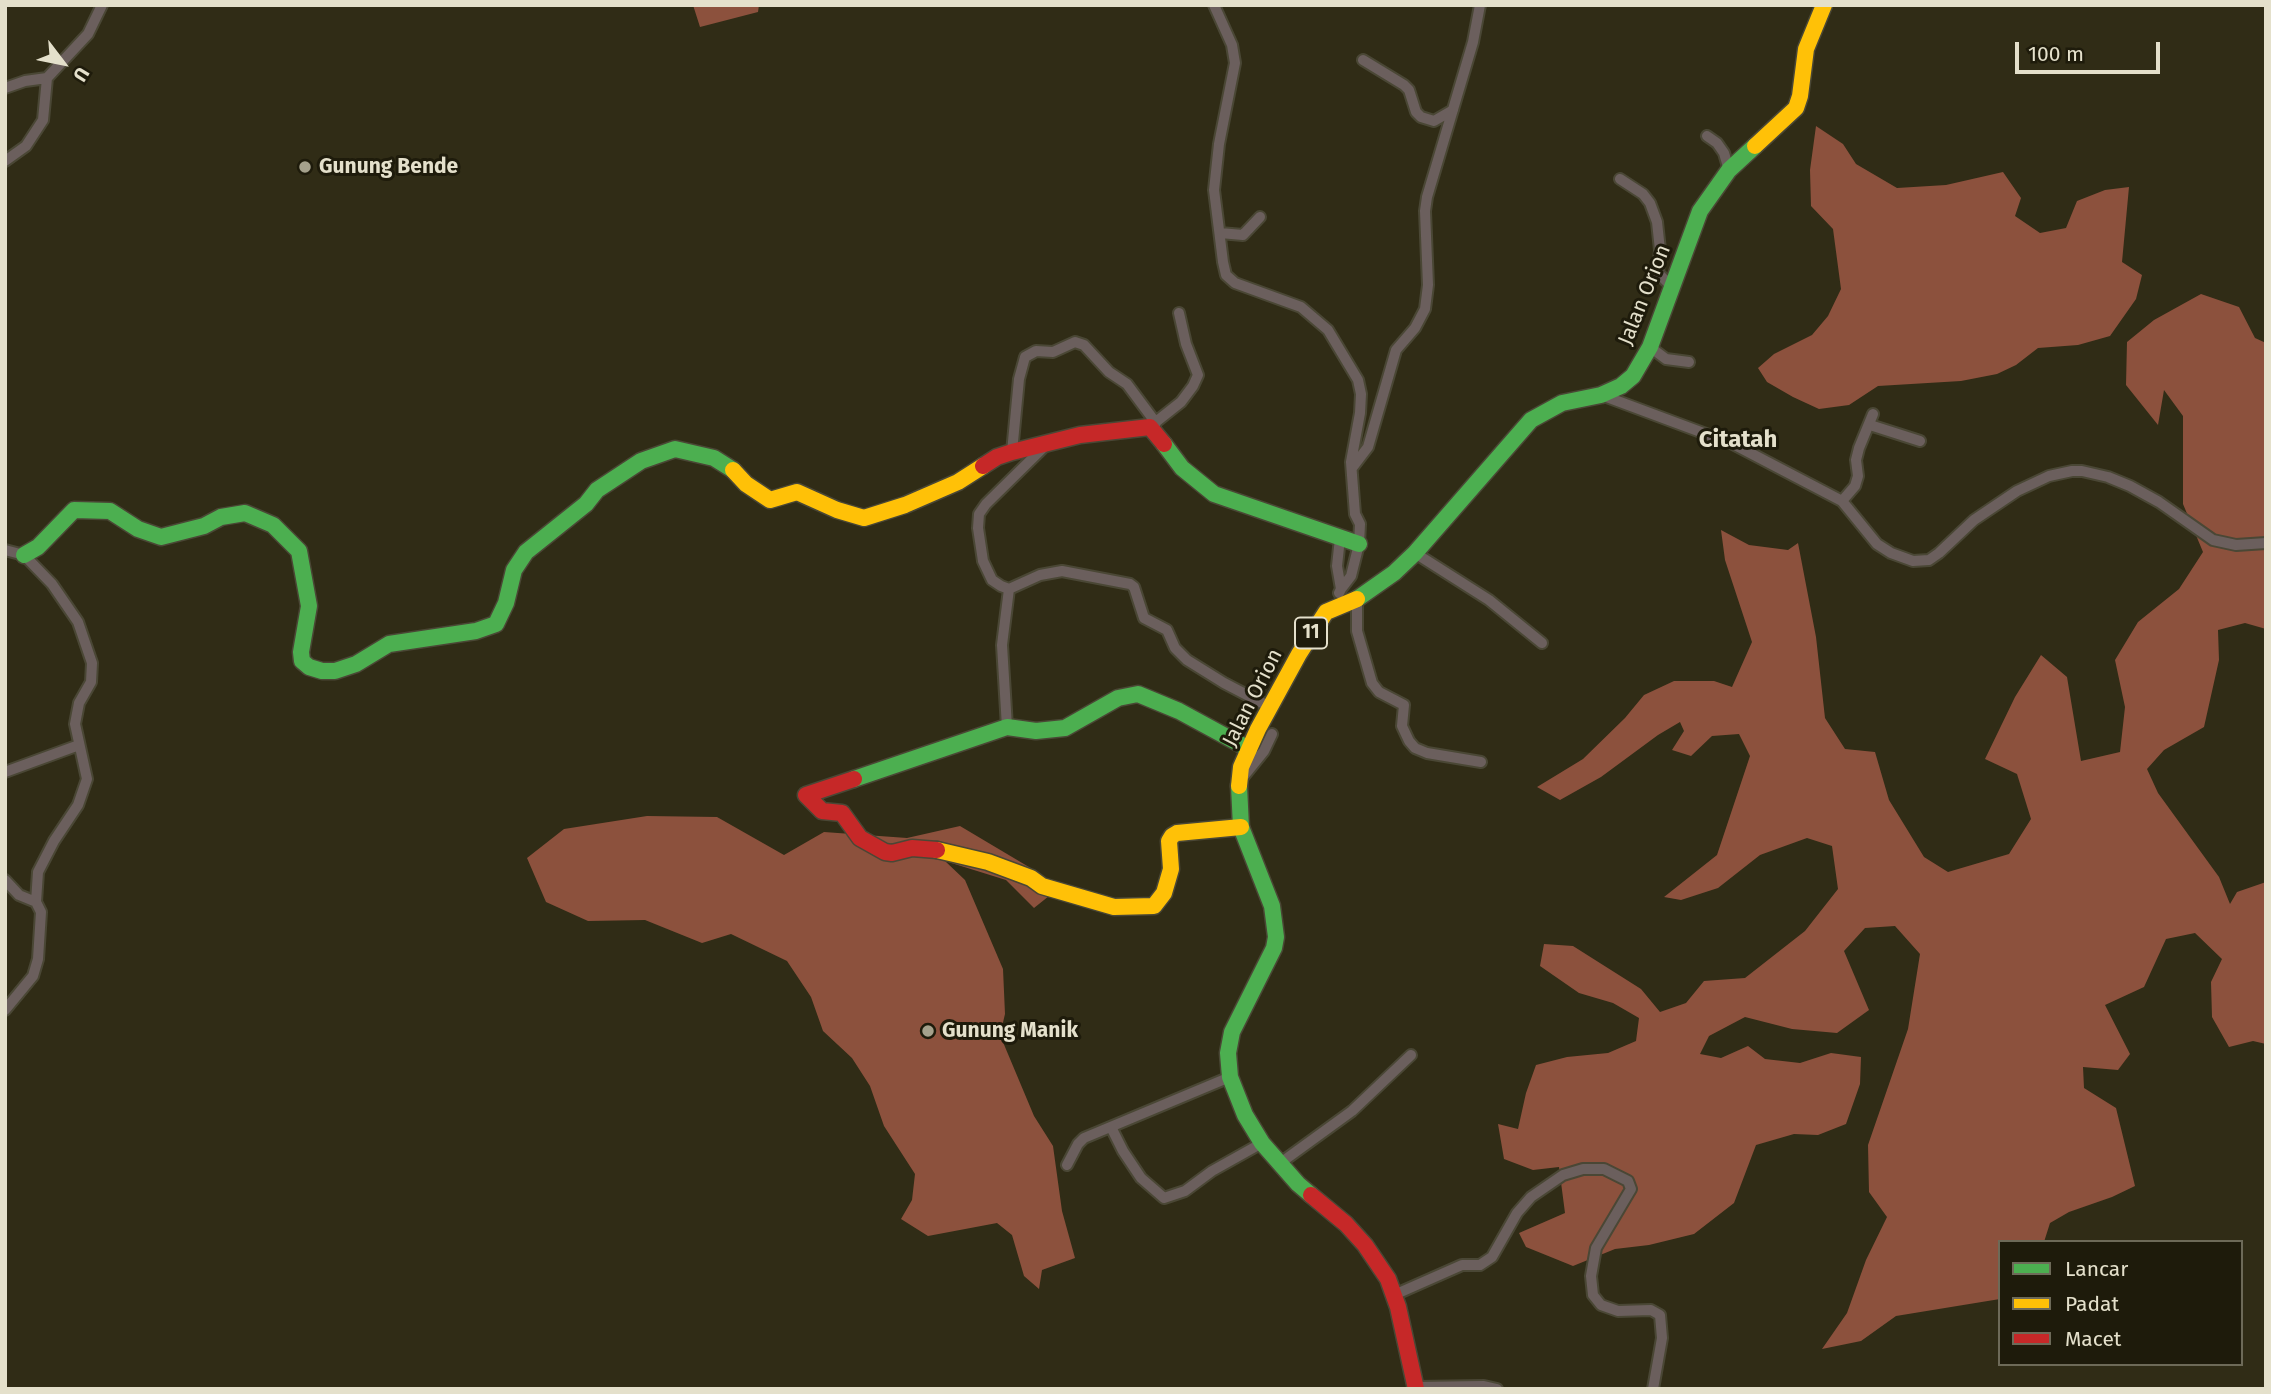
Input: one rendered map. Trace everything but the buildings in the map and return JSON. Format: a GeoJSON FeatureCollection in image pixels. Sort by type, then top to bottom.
{"type":"FeatureCollection","features":[{"type":"Feature","properties":{"kind":"main road","name":"Jalan Orion"},"geometry":{"type":"LineString","coordinates":[[1416,1388],[1388,1279],[1365,1245],[1346,1224],[1298,1184],[1262,1143],[1245,1115],[1230,1077],[1228,1053],[1232,1032],[1274,948],[1276,937],[1272,906],[1241,827],[1238,782],[1241,767],[1270,707],[1317,623],[1333,607],[1357,599],[1376,588],[1415,553],[1531,420],[1562,403],[1601,395],[1621,386],[1633,376],[1650,346],[1674,288],[1700,211],[1729,170],[1796,108],[1806,48],[1824,5]]}},
{"type":"Feature","properties":{"kind":"main road"},"geometry":{"type":"LineString","coordinates":[[24,555],[38,547],[74,510],[110,510],[138,529],[161,537],[204,526],[221,517],[245,513],[273,525],[299,551],[309,606],[301,652],[302,661],[315,669],[335,671],[356,664],[389,644],[477,631],[496,624],[506,603],[514,570],[526,552],[586,504],[597,490],[641,461],[676,449],[715,458],[729,466],[746,484],[770,500],[797,492],[837,510],[864,518],[905,505],[958,482],[997,457],[1012,452],[1049,442],[1153,425],[1182,468],[1213,494],[1359,544]]}},
{"type":"Feature","properties":{"kind":"main road"},"geometry":{"type":"LineString","coordinates":[[1241,827],[1177,833],[1172,836],[1169,841],[1171,869],[1164,894],[1154,906],[1114,907],[1042,886],[1031,877],[947,851],[912,848],[885,852],[860,838],[842,813],[822,811],[806,795],[1007,727],[1036,731],[1065,728],[1118,698],[1138,694],[1179,711],[1249,749]]}},
{"type":"Feature","properties":{"kind":"street"},"geometry":{"type":"LineString","coordinates":[[5,161],[26,146],[43,120],[47,78],[88,34],[102,5]]}},
{"type":"Feature","properties":{"kind":"street"},"geometry":{"type":"LineString","coordinates":[[1214,5],[1232,45],[1235,63],[1216,162],[1214,190],[1223,262],[1229,278],[1301,307],[1328,330],[1358,380],[1361,394],[1360,413],[1351,452],[1355,514],[1360,524],[1359,544],[1350,576],[1333,607]]}},
{"type":"Feature","properties":{"kind":"street"},"geometry":{"type":"LineString","coordinates":[[1352,468],[1368,447],[1396,350],[1415,328],[1425,309],[1428,285],[1425,211],[1432,178],[1479,19],[1480,5]]}},
{"type":"Feature","properties":{"kind":"street"},"geometry":{"type":"LineString","coordinates":[[1363,60],[1404,85],[1421,117],[1434,121],[1453,110]]}},
{"type":"Feature","properties":{"kind":"street"},"geometry":{"type":"LineString","coordinates":[[5,88],[25,81],[47,78]]}},
{"type":"Feature","properties":{"kind":"street"},"geometry":{"type":"LineString","coordinates":[[1707,136],[1717,143],[1724,153],[1729,170]]}},
{"type":"Feature","properties":{"kind":"street"},"geometry":{"type":"LineString","coordinates":[[1620,178],[1643,194],[1650,204],[1657,222],[1660,250],[1658,273],[1674,288]]}},
{"type":"Feature","properties":{"kind":"street"},"geometry":{"type":"LineString","coordinates":[[1220,233],[1243,235],[1260,217]]}},
{"type":"Feature","properties":{"kind":"street"},"geometry":{"type":"LineString","coordinates":[[1012,452],[1019,379],[1025,358],[1036,351],[1053,352],[1075,342],[1084,345],[1109,372],[1127,384],[1153,425],[1181,402],[1198,375],[1186,344],[1179,313]]}},
{"type":"Feature","properties":{"kind":"street"},"geometry":{"type":"LineString","coordinates":[[1650,346],[1666,359],[1689,362]]}},
{"type":"Feature","properties":{"kind":"street"},"geometry":{"type":"LineString","coordinates":[[1601,395],[1733,444],[1842,501],[1877,544],[1905,559],[1929,560],[1973,520],[2017,491],[2049,476],[2082,471],[2130,486],[2159,502],[2213,540],[2236,545],[2266,543]]}},
{"type":"Feature","properties":{"kind":"street"},"geometry":{"type":"LineString","coordinates":[[1842,501],[1855,486],[1858,476],[1858,447],[1871,419],[1920,441]]}},
{"type":"Feature","properties":{"kind":"street"},"geometry":{"type":"LineString","coordinates":[[1049,442],[979,514],[978,528],[983,561],[992,580],[1009,589],[1055,571],[1074,572],[1130,584],[1134,587],[1144,618],[1167,630],[1175,648],[1187,660],[1270,707]]}},
{"type":"Feature","properties":{"kind":"street"},"geometry":{"type":"LineString","coordinates":[[1340,538],[1337,566],[1341,589]]}},
{"type":"Feature","properties":{"kind":"street"},"geometry":{"type":"LineString","coordinates":[[5,550],[24,555],[51,584],[78,622],[92,663],[91,682],[79,703],[75,724],[87,779],[78,805],[54,841],[38,872],[36,902],[41,912],[38,959],[33,976],[5,1010]]}},
{"type":"Feature","properties":{"kind":"street"},"geometry":{"type":"LineString","coordinates":[[1415,553],[1489,600],[1542,643]]}},
{"type":"Feature","properties":{"kind":"street"},"geometry":{"type":"LineString","coordinates":[[1007,727],[1002,645],[1009,589]]}},
{"type":"Feature","properties":{"kind":"street"},"geometry":{"type":"LineString","coordinates":[[1357,599],[1357,631],[1372,683],[1379,692],[1404,705],[1402,726],[1409,741],[1415,748],[1427,753],[1481,762]]}},
{"type":"Feature","properties":{"kind":"street"},"geometry":{"type":"LineString","coordinates":[[1238,782],[1253,766],[1272,734]]}},
{"type":"Feature","properties":{"kind":"street"},"geometry":{"type":"LineString","coordinates":[[5,772],[79,744]]}},
{"type":"Feature","properties":{"kind":"street"},"geometry":{"type":"LineString","coordinates":[[5,880],[19,895],[36,902]]}},
{"type":"Feature","properties":{"kind":"street"},"geometry":{"type":"LineString","coordinates":[[1279,1164],[1352,1111],[1411,1055]]}},
{"type":"Feature","properties":{"kind":"street"},"geometry":{"type":"LineString","coordinates":[[1067,1165],[1084,1138],[1230,1077]]}},
{"type":"Feature","properties":{"kind":"street"},"geometry":{"type":"LineString","coordinates":[[1111,1127],[1141,1178],[1160,1196],[1167,1198],[1185,1191],[1212,1171],[1262,1143]]}},
{"type":"Feature","properties":{"kind":"street"},"geometry":{"type":"LineString","coordinates":[[1394,1295],[1462,1265],[1480,1265],[1492,1257],[1517,1213],[1531,1197],[1563,1175],[1604,1169],[1628,1181],[1630,1189],[1596,1248],[1591,1276],[1593,1295],[1601,1305],[1618,1311],[1651,1310],[1660,1315],[1662,1338],[1653,1389]]}},
{"type":"Feature","properties":{"kind":"street"},"geometry":{"type":"LineString","coordinates":[[1416,1388],[1484,1386],[1497,1389]]}},
{"type":"Feature","properties":{"kind":"shaded area"},"geometry":{"type":"Polygon","coordinates":[[[693,5],[759,5],[758,12],[700,27],[693,5]]]}},
{"type":"Feature","properties":{"kind":"shaded area"},"geometry":{"type":"Polygon","coordinates":[[[1816,126],[1843,144],[1856,164],[1897,188],[1946,185],[2003,172],[2021,198],[2015,216],[2040,233],[2066,228],[2077,201],[2105,190],[2129,187],[2122,262],[2142,275],[2136,299],[2110,336],[2078,345],[2038,348],[2016,365],[1997,374],[1961,381],[1878,386],[1849,405],[1819,409],[1793,397],[1767,382],[1758,368],[1774,354],[1812,335],[1828,316],[1841,289],[1833,229],[1811,206],[1810,170],[1816,126]]]}},
{"type":"Feature","properties":{"kind":"shaded area"},"geometry":{"type":"Polygon","coordinates":[[[2201,294],[2239,307],[2255,338],[2266,343],[2266,629],[2245,623],[2218,630],[2219,660],[2204,727],[2164,750],[2147,769],[2158,793],[2219,877],[2230,904],[2237,892],[2266,882],[2266,1044],[2253,1041],[2229,1047],[2212,1017],[2211,982],[2222,959],[2195,933],[2166,939],[2144,987],[2105,1005],[2130,1054],[2118,1070],[2083,1067],[2084,1088],[2116,1108],[2135,1186],[2069,1212],[2050,1223],[2045,1240],[1998,1240],[1998,1299],[1896,1316],[1861,1341],[1822,1349],[1847,1313],[1866,1260],[1887,1217],[1869,1192],[1868,1145],[1908,1029],[1920,954],[1895,926],[1865,928],[1844,951],[1869,1010],[1837,1033],[1792,1029],[1745,1017],[1709,1036],[1700,1054],[1721,1058],[1748,1046],[1765,1059],[1800,1063],[1831,1053],[1861,1057],[1860,1084],[1846,1124],[1818,1135],[1794,1134],[1756,1145],[1734,1203],[1694,1234],[1649,1245],[1615,1249],[1573,1266],[1526,1247],[1519,1233],[1565,1213],[1559,1167],[1533,1170],[1504,1159],[1498,1124],[1518,1129],[1536,1065],[1567,1057],[1608,1053],[1636,1041],[1639,1018],[1613,1003],[1579,993],[1540,966],[1544,944],[1573,946],[1641,989],[1660,1012],[1686,1003],[1704,981],[1745,978],[1805,931],[1838,889],[1832,846],[1807,838],[1760,855],[1718,888],[1681,900],[1664,897],[1717,855],[1750,756],[1739,734],[1712,736],[1691,756],[1672,750],[1684,731],[1680,722],[1601,777],[1560,800],[1537,787],[1583,759],[1625,718],[1644,695],[1674,681],[1714,681],[1732,687],[1752,642],[1725,560],[1721,530],[1749,545],[1788,550],[1798,543],[1816,637],[1825,718],[1845,749],[1875,752],[1889,800],[1924,857],[1948,872],[2009,854],[2031,819],[2017,774],[1985,759],[2015,697],[2041,655],[2067,677],[2081,761],[2120,752],[2125,707],[2115,660],[2138,622],[2179,589],[2203,552],[2183,504],[2183,416],[2164,390],[2158,425],[2126,385],[2127,342],[2154,320],[2201,294]]]}},
{"type":"Feature","properties":{"kind":"shaded area"},"geometry":{"type":"Polygon","coordinates":[[[647,816],[717,817],[784,855],[824,832],[907,838],[960,826],[1039,873],[1054,892],[1034,908],[1006,880],[945,861],[965,880],[1003,969],[1005,1014],[1000,1035],[1034,1116],[1053,1146],[1062,1211],[1075,1258],[1042,1270],[1039,1289],[1024,1276],[1012,1235],[997,1223],[928,1236],[901,1219],[912,1200],[915,1174],[884,1126],[870,1086],[852,1058],[823,1031],[811,997],[787,961],[731,934],[702,943],[645,920],[588,921],[546,902],[527,858],[564,829],[647,816]]]}},
{"type":"Feature","properties":{"kind":"traffic: fast"},"geometry":{"type":"LineString","coordinates":[[1357,599],[1394,573],[1415,553],[1531,420],[1562,403],[1601,395],[1621,386],[1633,376],[1650,347],[1700,211],[1729,170],[1755,146]]}},
{"type":"Feature","properties":{"kind":"traffic: fast"},"geometry":{"type":"LineString","coordinates":[[1164,444],[1182,468],[1214,494],[1359,544]]}},
{"type":"Feature","properties":{"kind":"traffic: fast"},"geometry":{"type":"LineString","coordinates":[[24,555],[38,547],[74,510],[110,511],[138,529],[161,537],[204,526],[221,517],[245,513],[273,525],[299,551],[309,606],[301,652],[302,661],[309,667],[322,671],[335,671],[356,664],[389,644],[476,631],[496,624],[506,603],[514,570],[526,552],[586,504],[597,490],[641,461],[675,449],[714,458],[733,470]]}},
{"type":"Feature","properties":{"kind":"traffic: fast"},"geometry":{"type":"LineString","coordinates":[[854,779],[1007,727],[1036,731],[1065,728],[1118,698],[1138,694],[1179,711],[1249,749]]}},
{"type":"Feature","properties":{"kind":"traffic: fast"},"geometry":{"type":"LineString","coordinates":[[1239,786],[1241,827],[1272,906],[1276,937],[1274,948],[1232,1032],[1228,1053],[1230,1077],[1245,1115],[1262,1143],[1311,1195]]}},
{"type":"Feature","properties":{"kind":"traffic: slow"},"geometry":{"type":"LineString","coordinates":[[1755,146],[1796,108],[1806,49],[1824,5]]}},
{"type":"Feature","properties":{"kind":"traffic: slow"},"geometry":{"type":"LineString","coordinates":[[733,470],[746,484],[770,500],[797,492],[837,510],[864,518],[905,505],[958,482],[983,466]]}},
{"type":"Feature","properties":{"kind":"traffic: slow"},"geometry":{"type":"LineString","coordinates":[[1239,786],[1241,767],[1258,729],[1299,654],[1326,612],[1357,599]]}},
{"type":"Feature","properties":{"kind":"traffic: slow"},"geometry":{"type":"LineString","coordinates":[[937,850],[988,862],[1031,878],[1042,886],[1114,907],[1154,906],[1164,893],[1171,869],[1169,841],[1172,836],[1177,833],[1241,827]]}},
{"type":"Feature","properties":{"kind":"traffic: jam"},"geometry":{"type":"LineString","coordinates":[[983,466],[1012,452],[1080,435],[1150,427],[1164,444]]}},
{"type":"Feature","properties":{"kind":"traffic: jam"},"geometry":{"type":"LineString","coordinates":[[854,779],[806,795],[822,811],[842,813],[860,838],[885,852],[912,848],[937,850]]}},
{"type":"Feature","properties":{"kind":"traffic: jam"},"geometry":{"type":"LineString","coordinates":[[1311,1195],[1346,1224],[1365,1245],[1388,1279],[1398,1307],[1416,1389]]}},
{"type":"Feature","properties":{"kind":"place","name":"Gunung Bende"},"geometry":{"type":"Point","coordinates":[305,167]}},
{"type":"Feature","properties":{"kind":"place","name":"Gunung Manik"},"geometry":{"type":"Point","coordinates":[928,1031]}},
{"type":"Feature","properties":{"kind":"district","name":"Citatah"},"geometry":{"type":"Point","coordinates":[1738,440]}}]}
